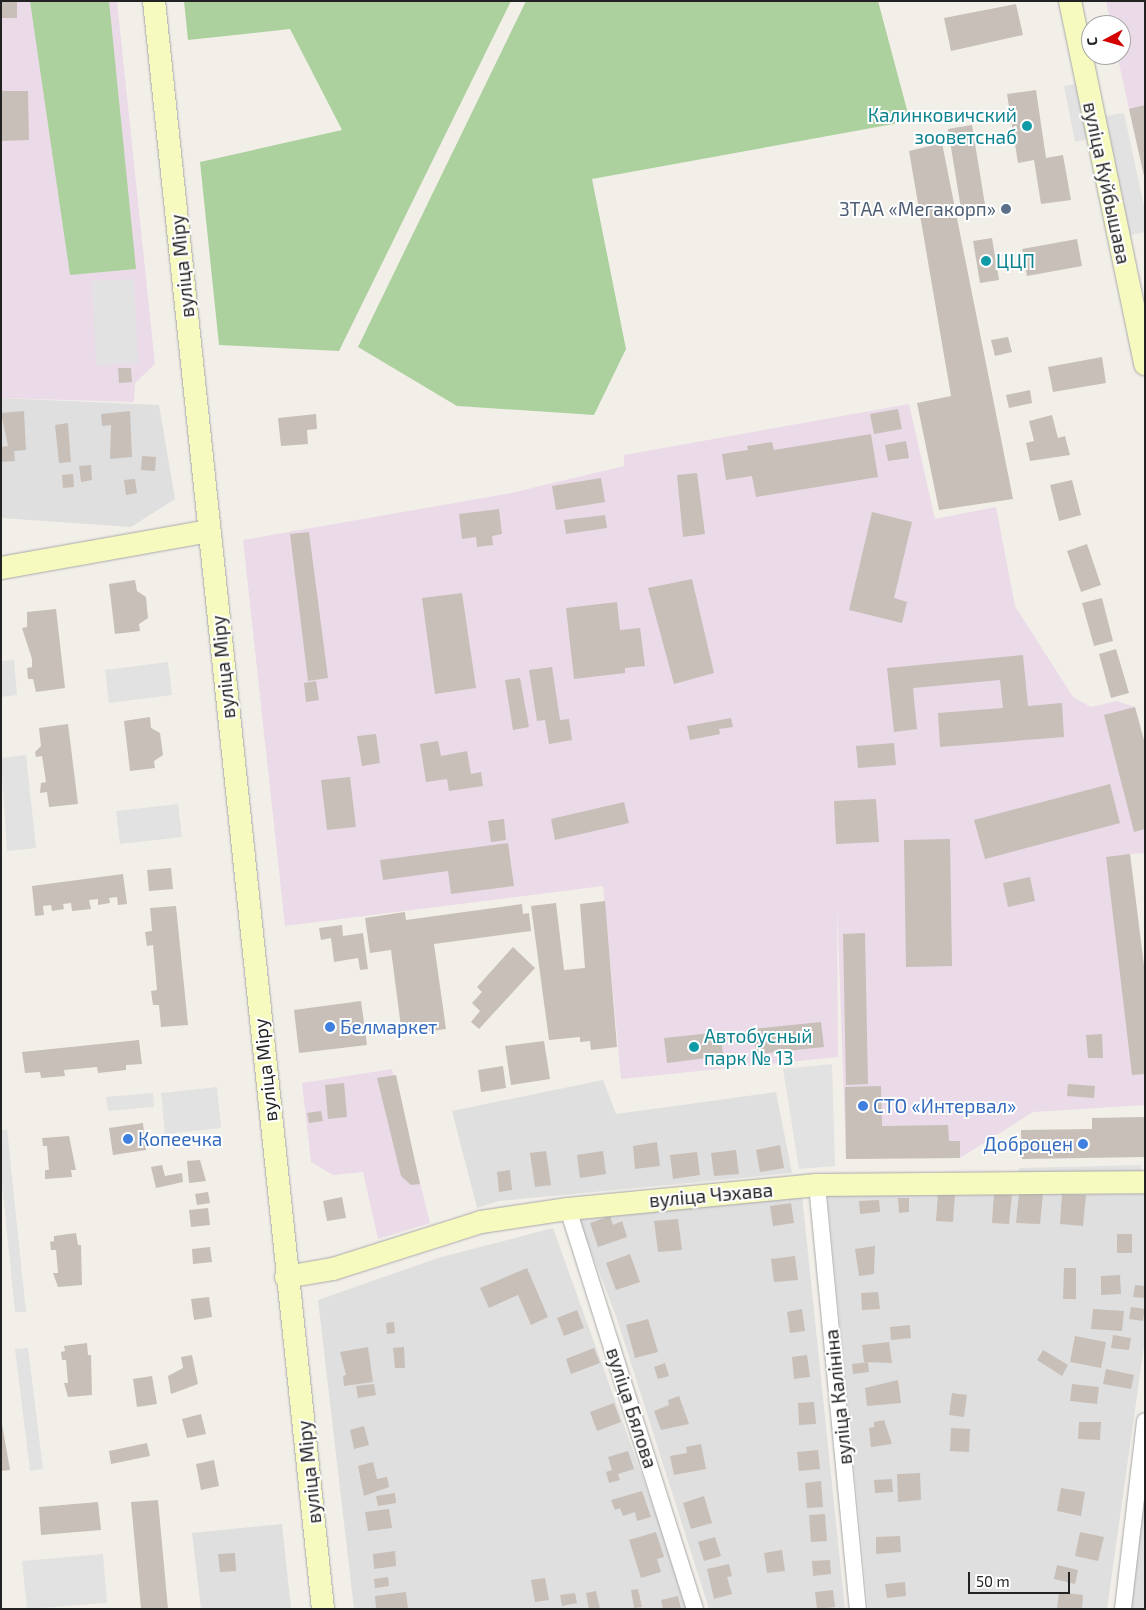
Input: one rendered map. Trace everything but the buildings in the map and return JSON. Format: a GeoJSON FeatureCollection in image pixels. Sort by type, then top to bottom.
{"type":"FeatureCollection","features":[{"type":"Feature","properties":{"kind":"main road","name":"вуліца Міру"},"geometry":{"type":"LineString","coordinates":[[154,1],[286,1277],[323,1609]]}},
{"type":"Feature","properties":{"kind":"main road","name":"вуліца Куйбышава"},"geometry":{"type":"LineString","coordinates":[[1070,1],[1145,364]]}},
{"type":"Feature","properties":{"kind":"main road"},"geometry":{"type":"LineString","coordinates":[[1,568],[209,531]]}},
{"type":"Feature","properties":{"kind":"main road","name":"вуліца Чэхава"},"geometry":{"type":"LineString","coordinates":[[286,1277],[332,1269],[481,1222],[568,1208],[817,1185],[1145,1182]]}},
{"type":"Feature","properties":{"kind":"street","name":"вуліца Калініна"},"geometry":{"type":"LineString","coordinates":[[817,1185],[858,1609]]}},
{"type":"Feature","properties":{"kind":"street","name":"вуліца Бялова"},"geometry":{"type":"LineString","coordinates":[[568,1208],[695,1609]]}},
{"type":"Feature","properties":{"kind":"street"},"geometry":{"type":"LineString","coordinates":[[1123,1609],[1145,1421]]}},
{"type":"Feature","properties":{"kind":"shaded area"},"geometry":{"type":"Polygon","coordinates":[[[1,1],[117,1],[155,364],[135,383],[134,402],[1,398],[1,1]]]}},
{"type":"Feature","properties":{"kind":"shaded area"},"geometry":{"type":"Polygon","coordinates":[[[1106,1],[1145,1],[1145,180],[1119,65],[1131,65],[1131,15],[1109,15],[1106,1]]]}},
{"type":"Feature","properties":{"kind":"shaded area"},"geometry":{"type":"Polygon","coordinates":[[[1077,84],[1088,139],[1075,142],[1064,86],[1077,84]]]}},
{"type":"Feature","properties":{"kind":"shaded area"},"geometry":{"type":"Polygon","coordinates":[[[1124,113],[1145,211],[1145,232],[1130,235],[1106,116],[1124,113]]]}},
{"type":"Feature","properties":{"kind":"shaded area"},"geometry":{"type":"Polygon","coordinates":[[[134,279],[138,363],[96,365],[92,281],[134,279]]]}},
{"type":"Feature","properties":{"kind":"shaded area"},"geometry":{"type":"Polygon","coordinates":[[[1,398],[159,405],[175,499],[131,527],[1,518],[1,398]]]}},
{"type":"Feature","properties":{"kind":"shaded area"},"geometry":{"type":"Polygon","coordinates":[[[909,404],[935,519],[996,507],[1015,606],[1073,697],[1091,707],[1117,701],[1135,707],[1145,744],[1145,853],[1130,854],[1145,974],[1145,1105],[1033,1112],[960,1158],[846,1159],[837,903],[838,1057],[621,1079],[603,886],[285,926],[243,540],[511,493],[624,466],[624,455],[909,404]]]}},
{"type":"Feature","properties":{"kind":"shaded area"},"geometry":{"type":"Polygon","coordinates":[[[14,660],[17,695],[1,697],[1,661],[14,660]]]}},
{"type":"Feature","properties":{"kind":"shaded area"},"geometry":{"type":"Polygon","coordinates":[[[168,662],[172,695],[109,703],[105,670],[168,662]]]}},
{"type":"Feature","properties":{"kind":"shaded area"},"geometry":{"type":"Polygon","coordinates":[[[26,755],[36,848],[7,851],[1,758],[26,755]]]}},
{"type":"Feature","properties":{"kind":"shaded area"},"geometry":{"type":"Polygon","coordinates":[[[178,804],[182,837],[120,844],[116,811],[178,804]]]}},
{"type":"Feature","properties":{"kind":"shaded area"},"geometry":{"type":"Polygon","coordinates":[[[832,1064],[835,1166],[799,1169],[783,1069],[832,1064]]]}},
{"type":"Feature","properties":{"kind":"shaded area"},"geometry":{"type":"Polygon","coordinates":[[[392,1069],[430,1223],[378,1239],[363,1172],[333,1175],[311,1162],[302,1083],[392,1069]]]}},
{"type":"Feature","properties":{"kind":"shaded area"},"geometry":{"type":"Polygon","coordinates":[[[603,1080],[616,1114],[776,1092],[792,1173],[499,1201],[477,1208],[452,1111],[603,1080]]]}},
{"type":"Feature","properties":{"kind":"shaded area"},"geometry":{"type":"Polygon","coordinates":[[[217,1087],[221,1128],[165,1134],[161,1093],[217,1087]]]}},
{"type":"Feature","properties":{"kind":"shaded area"},"geometry":{"type":"Polygon","coordinates":[[[153,1093],[154,1107],[108,1111],[106,1097],[153,1093]]]}},
{"type":"Feature","properties":{"kind":"shaded area"},"geometry":{"type":"Polygon","coordinates":[[[7,1129],[26,1312],[15,1312],[1,1173],[1,1130],[7,1129]]]}},
{"type":"Feature","properties":{"kind":"shaded area"},"geometry":{"type":"Polygon","coordinates":[[[1141,1165],[1142,1180],[1020,1180],[1019,1168],[1141,1165]]]}},
{"type":"Feature","properties":{"kind":"shaded area"},"geometry":{"type":"Polygon","coordinates":[[[827,1191],[1145,1192],[1145,1339],[1107,1609],[868,1609],[827,1191]]]}},
{"type":"Feature","properties":{"kind":"shaded area"},"geometry":{"type":"Polygon","coordinates":[[[802,1195],[845,1609],[709,1609],[616,1316],[578,1217],[802,1195]]]}},
{"type":"Feature","properties":{"kind":"shaded area"},"geometry":{"type":"Polygon","coordinates":[[[553,1228],[690,1609],[354,1609],[318,1300],[438,1258],[553,1228]]]}},
{"type":"Feature","properties":{"kind":"shaded area"},"geometry":{"type":"Polygon","coordinates":[[[28,1348],[43,1469],[30,1471],[15,1349],[28,1348]]]}},
{"type":"Feature","properties":{"kind":"shaded area"},"geometry":{"type":"Polygon","coordinates":[[[1145,1464],[1145,1609],[1131,1609],[1134,1543],[1145,1464]]]}},
{"type":"Feature","properties":{"kind":"shaded area"},"geometry":{"type":"Polygon","coordinates":[[[282,1524],[291,1609],[201,1609],[192,1533],[282,1524]]]}},
{"type":"Feature","properties":{"kind":"shaded area"},"geometry":{"type":"Polygon","coordinates":[[[103,1554],[107,1603],[27,1609],[22,1561],[103,1554]]]}},
{"type":"Feature","properties":{"kind":"green space"},"geometry":{"type":"Polygon","coordinates":[[[30,1],[109,1],[136,269],[70,275],[30,1]]]}},
{"type":"Feature","properties":{"kind":"green space"},"geometry":{"type":"Polygon","coordinates":[[[184,1],[511,1],[339,351],[219,345],[200,162],[342,130],[290,29],[188,40],[184,1]]]}},
{"type":"Feature","properties":{"kind":"green space"},"geometry":{"type":"Polygon","coordinates":[[[526,1],[878,1],[910,121],[592,179],[626,349],[594,415],[457,406],[358,347],[526,1]]]}},
{"type":"Feature","properties":{"kind":"place","name":"Калинковичский зооветснаб"},"geometry":{"type":"Point","coordinates":[1027,126]}},
{"type":"Feature","properties":{"kind":"place","name":"ЗТАА «Мегакорп»"},"geometry":{"type":"Point","coordinates":[1006,209]}},
{"type":"Feature","properties":{"kind":"place","name":"ЦЦП"},"geometry":{"type":"Point","coordinates":[986,261]}},
{"type":"Feature","properties":{"kind":"place","name":"Белмаркет"},"geometry":{"type":"Point","coordinates":[330,1027]}},
{"type":"Feature","properties":{"kind":"place","name":"Автобусный парк № 13"},"geometry":{"type":"Point","coordinates":[694,1047]}},
{"type":"Feature","properties":{"kind":"place","name":"СТО «Интервал»"},"geometry":{"type":"Point","coordinates":[863,1106]}},
{"type":"Feature","properties":{"kind":"place","name":"Копеечка"},"geometry":{"type":"Point","coordinates":[128,1139]}},
{"type":"Feature","properties":{"kind":"place","name":"Доброцен"},"geometry":{"type":"Point","coordinates":[1083,1144]}}]}
